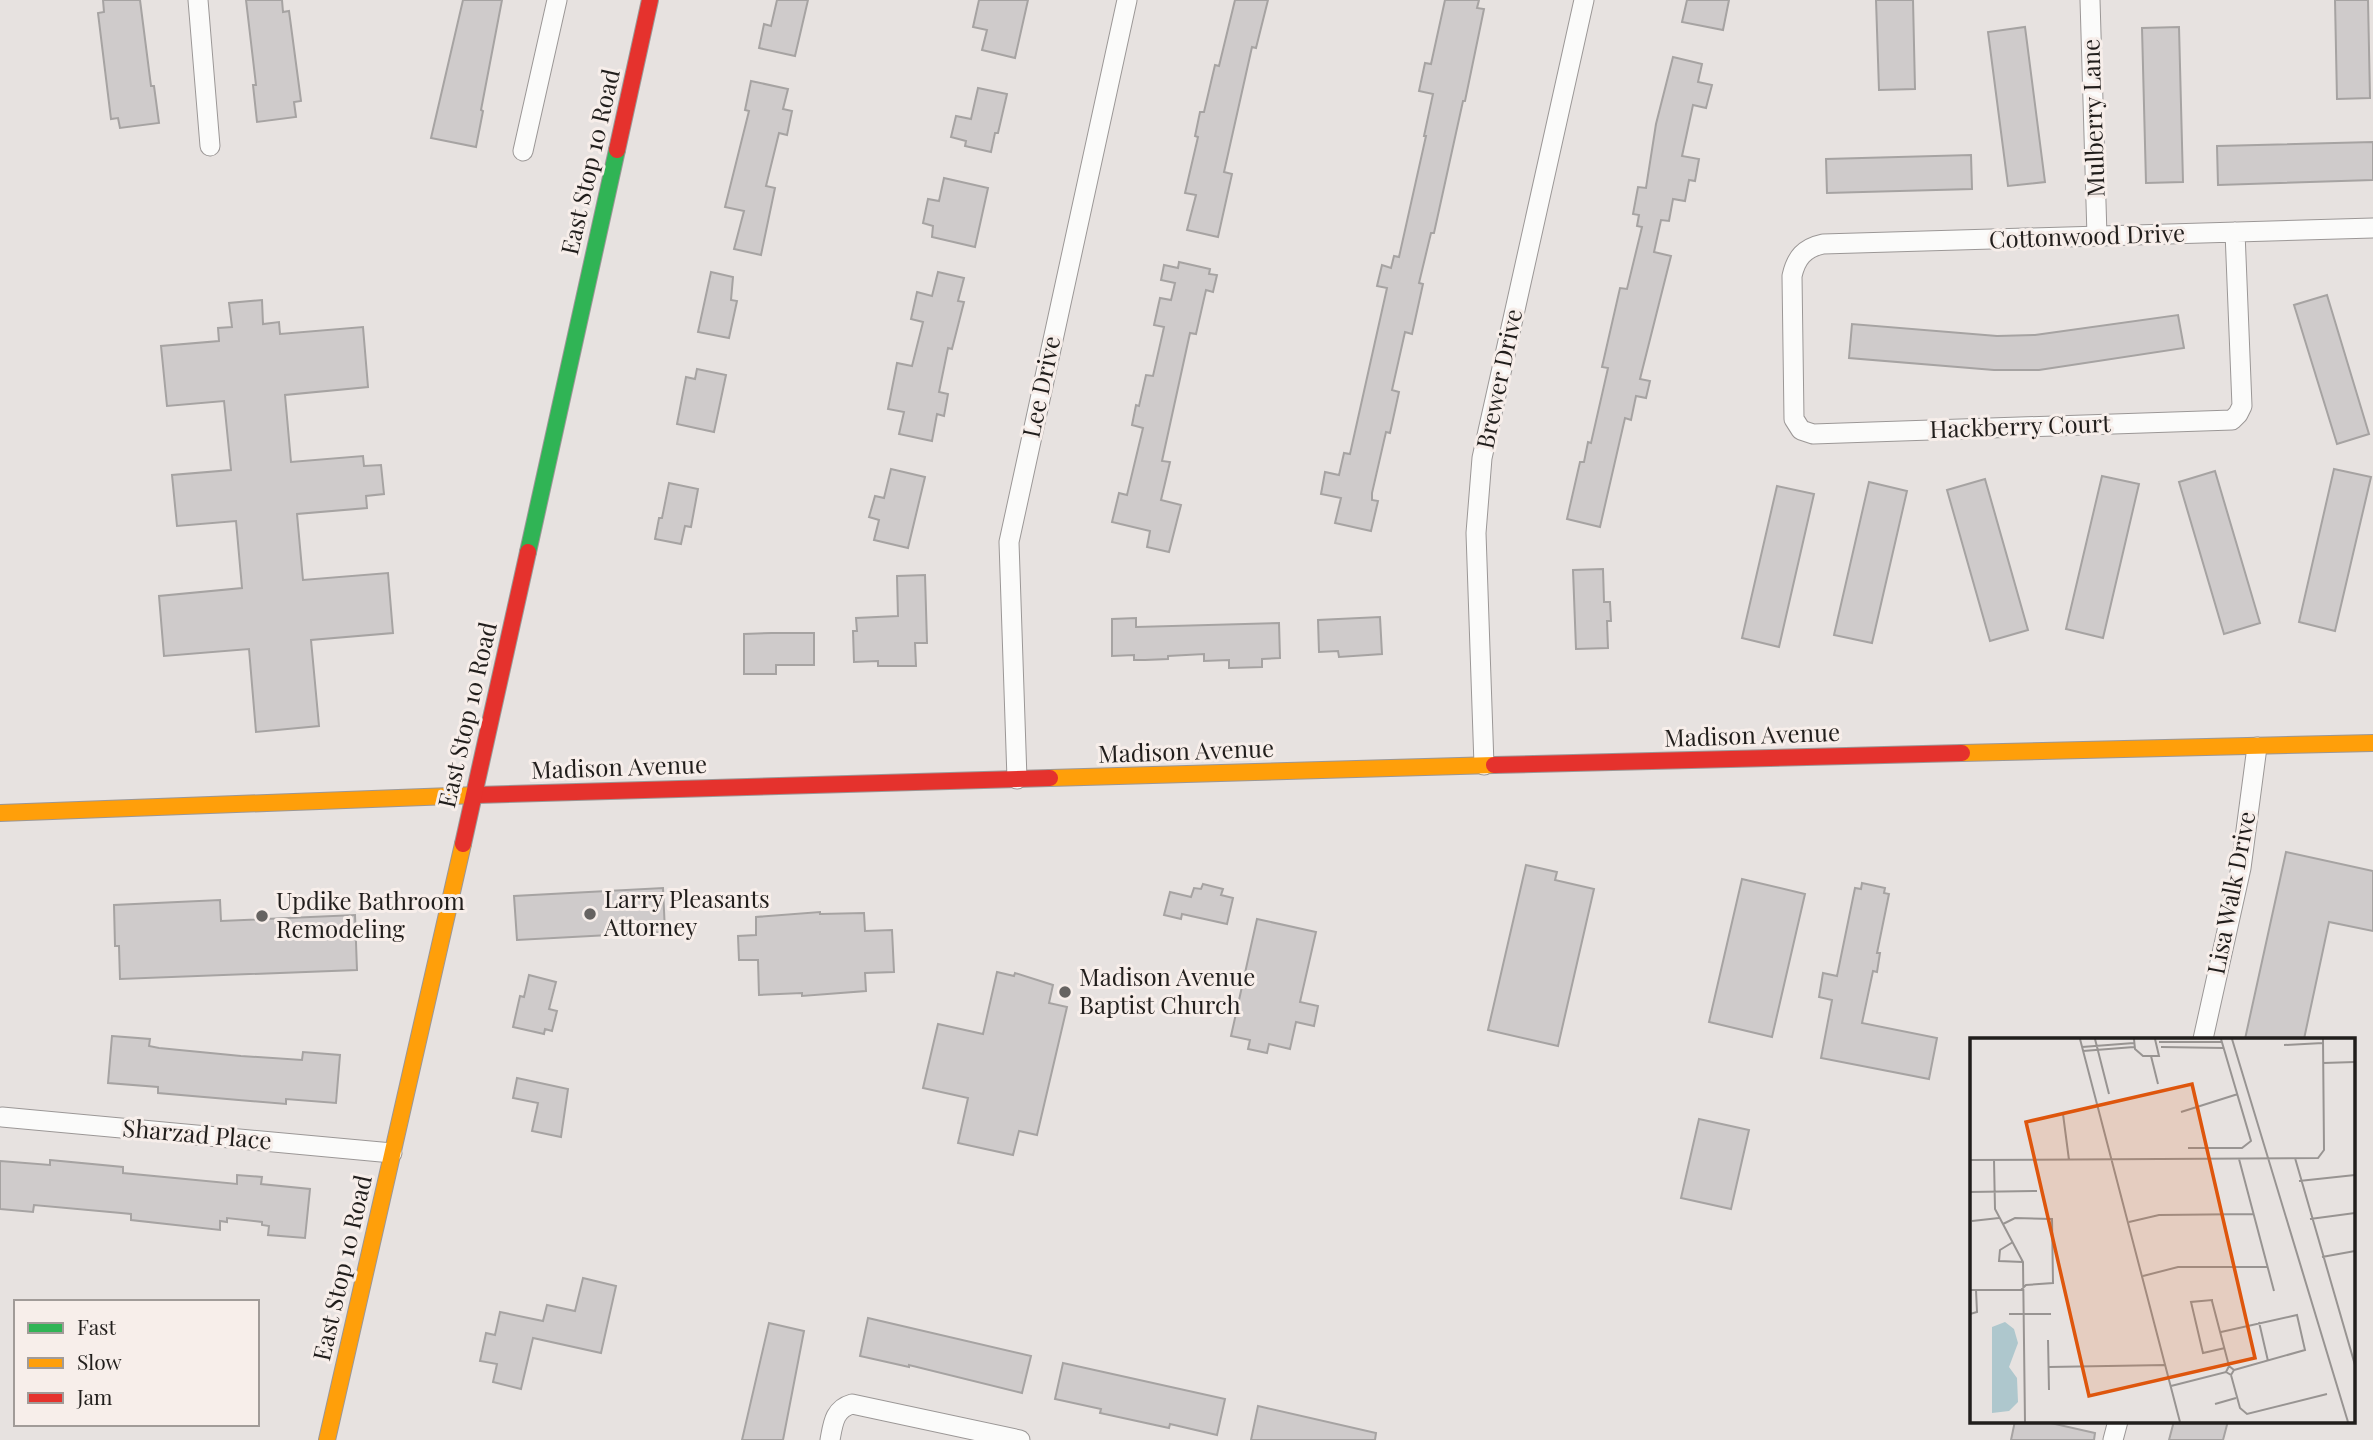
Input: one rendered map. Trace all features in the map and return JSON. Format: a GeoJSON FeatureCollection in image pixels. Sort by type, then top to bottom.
{"type":"FeatureCollection","features":[{"type":"Feature","properties":{"kind":"main road","name":"East Stop 10 Road"},"geometry":{"type":"LineString","coordinates":[[327,1440],[474,795],[650,0]]}},
{"type":"Feature","properties":{"kind":"main road","name":"Madison Avenue"},"geometry":{"type":"LineString","coordinates":[[0,813],[474,795],[1484,765],[2373,743]]}},
{"type":"Feature","properties":{"kind":"street"},"geometry":{"type":"LineString","coordinates":[[198,0],[210,146]]}},
{"type":"Feature","properties":{"kind":"street"},"geometry":{"type":"LineString","coordinates":[[523,151],[557,0]]}},
{"type":"Feature","properties":{"kind":"street","name":"Lee Drive"},"geometry":{"type":"LineString","coordinates":[[1017,779],[1009,541],[1128,0]]}},
{"type":"Feature","properties":{"kind":"street","name":"Brewer Drive"},"geometry":{"type":"LineString","coordinates":[[1484,765],[1476,533],[1482,458],[1584,0]]}},
{"type":"Feature","properties":{"kind":"street","name":"Mulberry Lane"},"geometry":{"type":"LineString","coordinates":[[2090,0],[2097,236]]}},
{"type":"Feature","properties":{"kind":"street","name":"Cottonwood Drive"},"geometry":{"type":"LineString","coordinates":[[1802,253],[1823,244],[2373,228]]}},
{"type":"Feature","properties":{"kind":"street","name":"Hackberry Court"},"geometry":{"type":"LineString","coordinates":[[1802,253],[1792,276],[1794,419],[1806,433],[2225,421],[2238,414],[2242,406],[2235,232]]}},
{"type":"Feature","properties":{"kind":"street","name":"Lisa Walk Drive"},"geometry":{"type":"LineString","coordinates":[[2203,1038],[2241,868],[2257,747]]}},
{"type":"Feature","properties":{"kind":"street","name":"Sharzad Place"},"geometry":{"type":"LineString","coordinates":[[2,1117],[392,1153]]}},
{"type":"Feature","properties":{"kind":"street"},"geometry":{"type":"LineString","coordinates":[[830,1440],[840,1409],[852,1404],[1020,1440]]}},
{"type":"Feature","properties":{"kind":"street"},"geometry":{"type":"LineString","coordinates":[[2113,1440],[2118,1422]]}},
{"type":"Feature","properties":{"kind":"building"},"geometry":{"type":"Polygon","coordinates":[[[103,0],[140,0],[151,86],[154,86],[159,123],[120,128],[118,118],[111,119],[98,13],[104,12],[103,0]]]}},
{"type":"Feature","properties":{"kind":"building"},"geometry":{"type":"Polygon","coordinates":[[[246,0],[282,0],[283,12],[289,11],[301,101],[294,102],[296,117],[257,122],[253,85],[256,85],[246,0]]]}},
{"type":"Feature","properties":{"kind":"building"},"geometry":{"type":"Polygon","coordinates":[[[463,0],[502,0],[476,147],[431,138],[463,0]]]}},
{"type":"Feature","properties":{"kind":"building"},"geometry":{"type":"Polygon","coordinates":[[[777,0],[808,0],[795,56],[759,48],[764,24],[771,26],[777,0]]]}},
{"type":"Feature","properties":{"kind":"building"},"geometry":{"type":"Polygon","coordinates":[[[979,0],[1028,0],[1015,58],[982,50],[987,30],[973,27],[979,0]]]}},
{"type":"Feature","properties":{"kind":"building"},"geometry":{"type":"Polygon","coordinates":[[[1235,0],[1268,0],[1256,48],[1252,47],[1224,172],[1232,174],[1218,237],[1187,230],[1196,195],[1185,193],[1198,137],[1195,136],[1200,112],[1204,112],[1215,65],[1219,66],[1235,0]]]}},
{"type":"Feature","properties":{"kind":"building"},"geometry":{"type":"Polygon","coordinates":[[[1445,0],[1479,0],[1477,8],[1484,9],[1434,233],[1431,233],[1419,283],[1423,284],[1412,334],[1405,332],[1392,390],[1399,392],[1390,433],[1386,432],[1372,493],[1372,500],[1378,501],[1371,531],[1335,523],[1341,498],[1321,494],[1325,472],[1339,475],[1344,453],[1350,454],[1387,288],[1377,286],[1382,265],[1391,268],[1394,256],[1399,257],[1426,136],[1433,94],[1419,91],[1425,63],[1431,64],[1445,0]]]}},
{"type":"Feature","properties":{"kind":"building"},"geometry":{"type":"Polygon","coordinates":[[[1687,0],[1729,0],[1723,30],[1682,22],[1687,0]]]}},
{"type":"Feature","properties":{"kind":"building"},"geometry":{"type":"Polygon","coordinates":[[[1876,0],[1913,0],[1915,89],[1879,90],[1876,0]]]}},
{"type":"Feature","properties":{"kind":"building"},"geometry":{"type":"Polygon","coordinates":[[[2335,0],[2368,0],[2370,98],[2337,99],[2335,0]]]}},
{"type":"Feature","properties":{"kind":"building"},"geometry":{"type":"Polygon","coordinates":[[[2025,27],[2045,182],[2008,186],[1988,32],[2025,27]]]}},
{"type":"Feature","properties":{"kind":"building"},"geometry":{"type":"Polygon","coordinates":[[[2179,27],[2183,182],[2146,183],[2142,28],[2179,27]]]}},
{"type":"Feature","properties":{"kind":"building"},"geometry":{"type":"Polygon","coordinates":[[[1673,57],[1702,64],[1698,82],[1712,85],[1706,108],[1693,105],[1682,156],[1699,159],[1695,181],[1689,180],[1685,201],[1673,199],[1669,221],[1661,220],[1654,252],[1671,256],[1640,379],[1650,381],[1646,398],[1636,396],[1631,420],[1625,418],[1600,527],[1567,519],[1580,462],[1584,462],[1588,442],[1591,443],[1608,368],[1602,367],[1620,288],[1627,289],[1642,227],[1637,226],[1639,215],[1633,214],[1638,187],[1646,188],[1656,124],[1673,57]]]}},
{"type":"Feature","properties":{"kind":"building"},"geometry":{"type":"Polygon","coordinates":[[[751,81],[788,89],[783,109],[792,111],[787,135],[779,133],[766,186],[775,188],[761,255],[734,249],[744,211],[725,207],[749,111],[745,110],[751,81]]]}},
{"type":"Feature","properties":{"kind":"building"},"geometry":{"type":"Polygon","coordinates":[[[978,88],[1007,94],[991,152],[965,146],[966,141],[951,137],[956,116],[971,119],[978,88]]]}},
{"type":"Feature","properties":{"kind":"building"},"geometry":{"type":"Polygon","coordinates":[[[2373,142],[2373,180],[2218,185],[2217,146],[2373,142]]]}},
{"type":"Feature","properties":{"kind":"building"},"geometry":{"type":"Polygon","coordinates":[[[1971,155],[1972,189],[1827,193],[1826,159],[1971,155]]]}},
{"type":"Feature","properties":{"kind":"building"},"geometry":{"type":"Polygon","coordinates":[[[944,178],[988,188],[975,247],[932,237],[933,226],[923,223],[928,199],[939,201],[944,178]]]}},
{"type":"Feature","properties":{"kind":"building"},"geometry":{"type":"Polygon","coordinates":[[[1179,262],[1210,269],[1209,274],[1217,275],[1213,292],[1206,290],[1196,334],[1190,333],[1162,461],[1170,462],[1161,500],[1181,505],[1169,552],[1147,547],[1150,531],[1112,522],[1119,493],[1127,495],[1143,428],[1132,425],[1146,375],[1153,376],[1164,327],[1154,325],[1160,298],[1171,300],[1175,283],[1161,280],[1164,265],[1178,268],[1179,262]]]}},
{"type":"Feature","properties":{"kind":"building"},"geometry":{"type":"Polygon","coordinates":[[[711,272],[733,277],[731,300],[737,301],[729,338],[698,332],[711,272]]]}},
{"type":"Feature","properties":{"kind":"building"},"geometry":{"type":"Polygon","coordinates":[[[938,272],[964,278],[958,301],[964,302],[952,349],[948,348],[939,392],[948,394],[944,416],[937,414],[932,441],[899,434],[904,412],[888,409],[897,363],[912,366],[923,322],[911,319],[917,292],[932,296],[938,272]]]}},
{"type":"Feature","properties":{"kind":"building"},"geometry":{"type":"Polygon","coordinates":[[[2327,295],[2369,434],[2337,444],[2294,305],[2327,295]]]}},
{"type":"Feature","properties":{"kind":"building"},"geometry":{"type":"Polygon","coordinates":[[[262,300],[263,324],[279,322],[280,334],[363,327],[368,387],[285,395],[291,462],[363,456],[364,466],[381,465],[384,494],[366,496],[367,508],[297,514],[303,580],[388,573],[393,633],[311,640],[319,726],[256,732],[249,649],[164,656],[159,596],[242,588],[236,521],[177,526],[172,475],[231,470],[224,401],[167,406],[161,346],[219,341],[218,328],[232,327],[229,303],[262,300]]]}},
{"type":"Feature","properties":{"kind":"building"},"geometry":{"type":"Polygon","coordinates":[[[2178,315],[2184,348],[2039,370],[1994,370],[1849,358],[1852,324],[1997,336],[2035,335],[2178,315]]]}},
{"type":"Feature","properties":{"kind":"building"},"geometry":{"type":"Polygon","coordinates":[[[697,369],[726,375],[714,432],[677,424],[686,377],[695,379],[697,369]]]}},
{"type":"Feature","properties":{"kind":"building"},"geometry":{"type":"Polygon","coordinates":[[[891,469],[925,477],[908,548],[874,540],[879,520],[869,517],[875,496],[884,498],[891,469]]]}},
{"type":"Feature","properties":{"kind":"building"},"geometry":{"type":"Polygon","coordinates":[[[2334,469],[2371,477],[2335,631],[2299,622],[2334,469]]]}},
{"type":"Feature","properties":{"kind":"building"},"geometry":{"type":"Polygon","coordinates":[[[2215,471],[2260,623],[2224,634],[2179,482],[2215,471]]]}},
{"type":"Feature","properties":{"kind":"building"},"geometry":{"type":"Polygon","coordinates":[[[2102,476],[2139,484],[2103,638],[2066,629],[2102,476]]]}},
{"type":"Feature","properties":{"kind":"building"},"geometry":{"type":"Polygon","coordinates":[[[1985,479],[2028,630],[1990,641],[1947,490],[1985,479]]]}},
{"type":"Feature","properties":{"kind":"building"},"geometry":{"type":"Polygon","coordinates":[[[1869,482],[1907,491],[1872,643],[1834,635],[1869,482]]]}},
{"type":"Feature","properties":{"kind":"building"},"geometry":{"type":"Polygon","coordinates":[[[669,483],[698,489],[691,527],[685,526],[681,544],[655,539],[669,483]]]}},
{"type":"Feature","properties":{"kind":"building"},"geometry":{"type":"Polygon","coordinates":[[[1777,486],[1814,494],[1779,647],[1742,638],[1777,486]]]}},
{"type":"Feature","properties":{"kind":"building"},"geometry":{"type":"Polygon","coordinates":[[[1603,569],[1604,602],[1610,602],[1611,621],[1607,621],[1608,648],[1576,649],[1573,570],[1603,569]]]}},
{"type":"Feature","properties":{"kind":"building"},"geometry":{"type":"Polygon","coordinates":[[[925,575],[927,643],[915,643],[916,666],[878,666],[878,661],[854,662],[853,631],[857,631],[856,618],[898,616],[897,576],[925,575]]]}},
{"type":"Feature","properties":{"kind":"building"},"geometry":{"type":"Polygon","coordinates":[[[1380,617],[1382,654],[1339,657],[1338,651],[1319,652],[1318,620],[1380,617]]]}},
{"type":"Feature","properties":{"kind":"building"},"geometry":{"type":"Polygon","coordinates":[[[1136,618],[1136,627],[1279,623],[1280,658],[1262,659],[1262,667],[1229,668],[1229,660],[1204,661],[1204,654],[1145,660],[1134,660],[1134,655],[1112,656],[1112,619],[1136,618]]]}},
{"type":"Feature","properties":{"kind":"building"},"geometry":{"type":"Polygon","coordinates":[[[814,633],[814,665],[776,665],[776,674],[744,674],[744,634],[814,633]]]}},
{"type":"Feature","properties":{"kind":"building"},"geometry":{"type":"Polygon","coordinates":[[[2286,852],[2373,871],[2373,931],[2329,922],[2304,1038],[2245,1038],[2286,852]]]}},
{"type":"Feature","properties":{"kind":"building"},"geometry":{"type":"Polygon","coordinates":[[[1526,865],[1557,872],[1555,880],[1594,889],[1558,1046],[1488,1030],[1526,865]]]}},
{"type":"Feature","properties":{"kind":"building"},"geometry":{"type":"Polygon","coordinates":[[[1742,879],[1805,894],[1772,1037],[1709,1022],[1742,879]]]}},
{"type":"Feature","properties":{"kind":"building"},"geometry":{"type":"Polygon","coordinates":[[[1862,883],[1885,888],[1884,893],[1889,894],[1877,953],[1880,953],[1877,972],[1873,971],[1862,1023],[1937,1038],[1929,1079],[1821,1058],[1832,1000],[1819,997],[1823,973],[1837,976],[1855,888],[1861,889],[1862,883]]]}},
{"type":"Feature","properties":{"kind":"building"},"geometry":{"type":"Polygon","coordinates":[[[1203,884],[1223,889],[1221,895],[1233,898],[1227,924],[1182,914],[1181,919],[1164,915],[1170,892],[1191,897],[1194,888],[1201,889],[1203,884]]]}},
{"type":"Feature","properties":{"kind":"building","name":"Larry Pleasants Attorney"},"geometry":{"type":"Polygon","coordinates":[[[663,888],[665,932],[517,940],[514,896],[663,888]]]}},
{"type":"Feature","properties":{"kind":"building"},"geometry":{"type":"Polygon","coordinates":[[[220,900],[221,921],[355,915],[357,970],[120,979],[119,946],[115,946],[114,905],[220,900]]]}},
{"type":"Feature","properties":{"kind":"building"},"geometry":{"type":"Polygon","coordinates":[[[820,912],[864,913],[865,931],[892,930],[894,972],[865,973],[866,991],[802,996],[802,993],[759,995],[758,960],[739,960],[738,936],[756,935],[756,917],[820,912]]]}},
{"type":"Feature","properties":{"kind":"building"},"geometry":{"type":"Polygon","coordinates":[[[1257,919],[1316,932],[1300,1002],[1318,1006],[1314,1026],[1296,1022],[1290,1049],[1269,1044],[1267,1053],[1248,1049],[1250,1040],[1231,1036],[1257,919]]]}},
{"type":"Feature","properties":{"kind":"building"},"geometry":{"type":"Polygon","coordinates":[[[997,972],[1014,976],[1015,973],[1053,985],[1049,1003],[1067,1007],[1037,1135],[1019,1131],[1013,1155],[958,1143],[968,1098],[923,1088],[938,1024],[983,1034],[997,972]]]}},
{"type":"Feature","properties":{"kind":"building"},"geometry":{"type":"Polygon","coordinates":[[[529,975],[556,982],[549,1009],[557,1011],[552,1031],[545,1029],[544,1034],[513,1027],[520,996],[524,997],[529,975]]]}},
{"type":"Feature","properties":{"kind":"building"},"geometry":{"type":"Polygon","coordinates":[[[112,1036],[150,1039],[149,1046],[159,1048],[241,1056],[302,1060],[303,1052],[340,1055],[336,1103],[286,1099],[286,1104],[158,1093],[158,1087],[108,1083],[112,1036]]]}},
{"type":"Feature","properties":{"kind":"building"},"geometry":{"type":"Polygon","coordinates":[[[517,1078],[568,1089],[561,1137],[532,1131],[538,1103],[513,1098],[517,1078]]]}},
{"type":"Feature","properties":{"kind":"building"},"geometry":{"type":"Polygon","coordinates":[[[1699,1119],[1749,1130],[1731,1209],[1681,1198],[1699,1119]]]}},
{"type":"Feature","properties":{"kind":"building"},"geometry":{"type":"Polygon","coordinates":[[[50,1160],[123,1167],[123,1173],[237,1184],[237,1175],[262,1177],[261,1184],[310,1189],[305,1238],[268,1235],[269,1226],[262,1225],[262,1222],[227,1218],[227,1222],[220,1221],[220,1230],[131,1220],[131,1214],[121,1213],[34,1205],[33,1212],[0,1209],[0,1161],[50,1165],[50,1160]]]}},
{"type":"Feature","properties":{"kind":"building"},"geometry":{"type":"Polygon","coordinates":[[[583,1278],[616,1286],[601,1353],[533,1338],[521,1389],[493,1382],[497,1364],[480,1361],[486,1333],[495,1335],[500,1312],[543,1321],[547,1305],[575,1311],[583,1278]]]}},
{"type":"Feature","properties":{"kind":"building"},"geometry":{"type":"Polygon","coordinates":[[[868,1318],[1031,1356],[1022,1393],[909,1365],[860,1356],[868,1318]]]}},
{"type":"Feature","properties":{"kind":"building"},"geometry":{"type":"Polygon","coordinates":[[[769,1323],[804,1331],[783,1440],[742,1440],[769,1323]]]}},
{"type":"Feature","properties":{"kind":"building"},"geometry":{"type":"Polygon","coordinates":[[[1063,1363],[1225,1399],[1217,1435],[1170,1424],[1169,1428],[1100,1413],[1101,1409],[1055,1399],[1063,1363]]]}},
{"type":"Feature","properties":{"kind":"building"},"geometry":{"type":"Polygon","coordinates":[[[1258,1406],[1376,1433],[1375,1440],[1251,1440],[1258,1406]]]}},
{"type":"Feature","properties":{"kind":"building"},"geometry":{"type":"Polygon","coordinates":[[[2015,1422],[2046,1422],[2095,1433],[2094,1440],[2011,1440],[2015,1422]]]}},
{"type":"Feature","properties":{"kind":"building"},"geometry":{"type":"Polygon","coordinates":[[[2174,1422],[2228,1422],[2223,1440],[2169,1440],[2174,1422]]]}},
{"type":"Feature","properties":{"kind":"traffic: fast"},"geometry":{"type":"LineString","coordinates":[[528,552],[617,150]]}},
{"type":"Feature","properties":{"kind":"traffic: slow"},"geometry":{"type":"LineString","coordinates":[[1962,753],[2373,743]]}},
{"type":"Feature","properties":{"kind":"traffic: slow"},"geometry":{"type":"LineString","coordinates":[[1050,778],[1494,765]]}},
{"type":"Feature","properties":{"kind":"traffic: slow"},"geometry":{"type":"LineString","coordinates":[[0,813],[477,795]]}},
{"type":"Feature","properties":{"kind":"traffic: slow"},"geometry":{"type":"LineString","coordinates":[[327,1440],[463,844]]}},
{"type":"Feature","properties":{"kind":"traffic: jam"},"geometry":{"type":"LineString","coordinates":[[617,150],[650,0]]}},
{"type":"Feature","properties":{"kind":"traffic: jam"},"geometry":{"type":"LineString","coordinates":[[463,844],[528,552]]}},
{"type":"Feature","properties":{"kind":"traffic: jam"},"geometry":{"type":"LineString","coordinates":[[1494,765],[1962,753]]}},
{"type":"Feature","properties":{"kind":"traffic: jam"},"geometry":{"type":"LineString","coordinates":[[477,795],[1050,778]]}},
{"type":"Feature","properties":{"kind":"place","name":"Larry Pleasants Attorney"},"geometry":{"type":"Point","coordinates":[590,914]}},
{"type":"Feature","properties":{"kind":"place","name":"Updike Bathroom Remodeling"},"geometry":{"type":"Point","coordinates":[262,916]}},
{"type":"Feature","properties":{"kind":"place","name":"Madison Avenue Baptist Church"},"geometry":{"type":"Point","coordinates":[1065,992]}}]}
